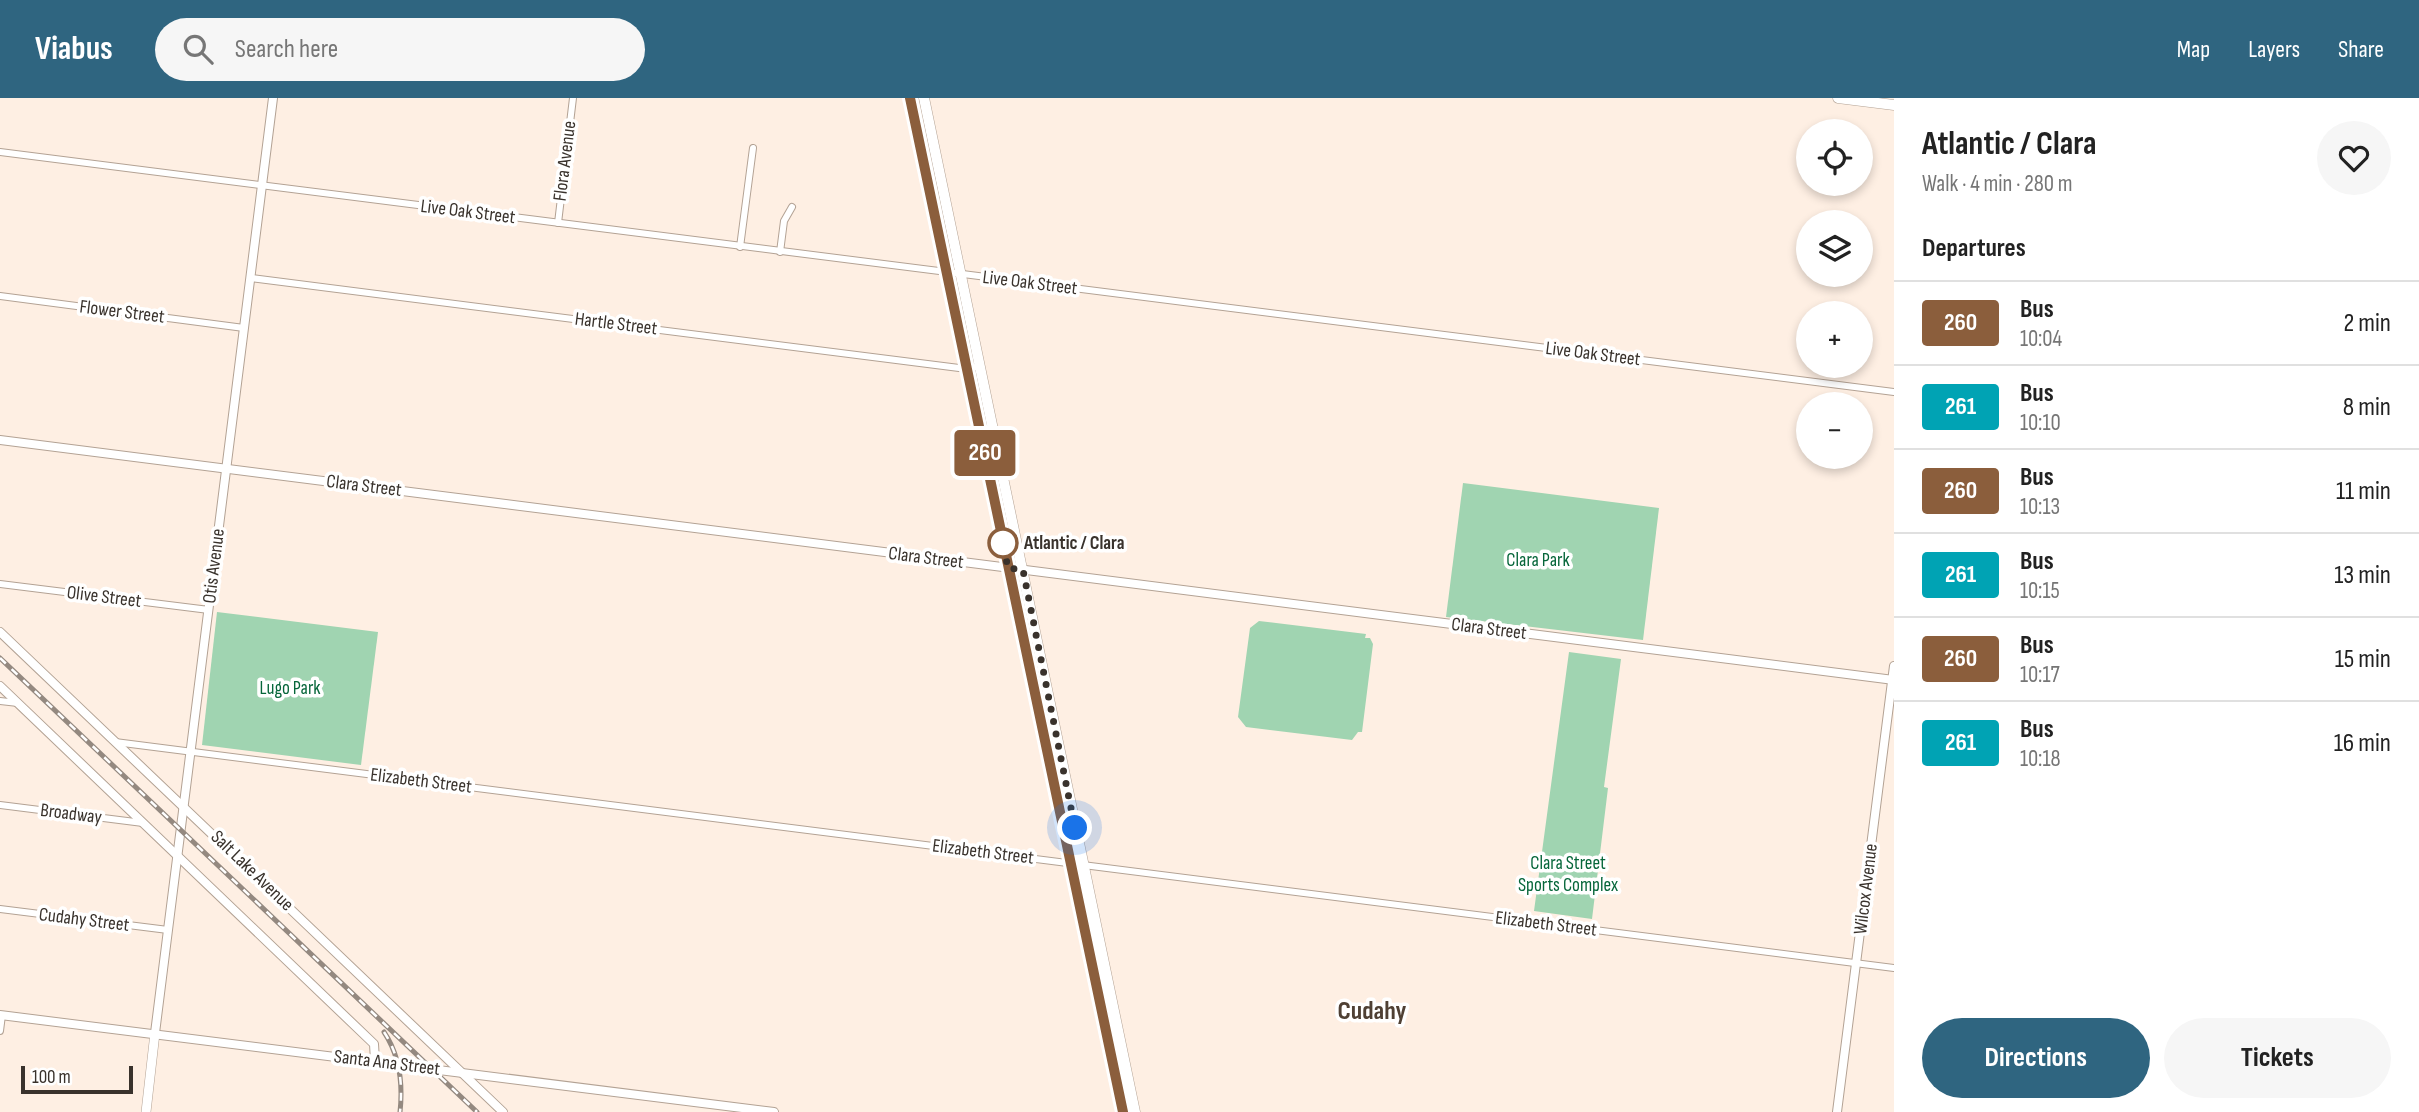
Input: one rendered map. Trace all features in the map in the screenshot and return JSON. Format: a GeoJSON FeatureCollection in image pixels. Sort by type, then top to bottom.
{"type":"FeatureCollection","features":[{"type":"Feature","properties":{"kind":"main road"},"geometry":{"type":"LineString","coordinates":[[910,98],[1123,1112]]}},
{"type":"Feature","properties":{"kind":"main road"},"geometry":{"type":"LineString","coordinates":[[924,98],[1135,1112]]}},
{"type":"Feature","properties":{"kind":"main road"},"geometry":{"type":"LineString","coordinates":[[1838,98],[1894,105]]}},
{"type":"Feature","properties":{"kind":"main road"},"geometry":{"type":"LineString","coordinates":[[146,1112],[155,1033]]}},
{"type":"Feature","properties":{"kind":"street","name":"Otis Avenue"},"geometry":{"type":"LineString","coordinates":[[155,1033],[273,98]]}},
{"type":"Feature","properties":{"kind":"street","name":"Flora Avenue"},"geometry":{"type":"LineString","coordinates":[[558,223],[573,98]]}},
{"type":"Feature","properties":{"kind":"street"},"geometry":{"type":"LineString","coordinates":[[740,247],[753,148]]}},
{"type":"Feature","properties":{"kind":"street","name":"Live Oak Street"},"geometry":{"type":"LineString","coordinates":[[0,152],[1894,392]]}},
{"type":"Feature","properties":{"kind":"street"},"geometry":{"type":"LineString","coordinates":[[780,252],[784,221],[792,207]]}},
{"type":"Feature","properties":{"kind":"street","name":"Hartle Street"},"geometry":{"type":"LineString","coordinates":[[251,278],[967,369],[980,366]]}},
{"type":"Feature","properties":{"kind":"street","name":"Flower Street"},"geometry":{"type":"LineString","coordinates":[[0,296],[244,328]]}},
{"type":"Feature","properties":{"kind":"street","name":"Clara Street"},"geometry":{"type":"LineString","coordinates":[[0,440],[1893,680]]}},
{"type":"Feature","properties":{"kind":"street","name":"Olive Street"},"geometry":{"type":"LineString","coordinates":[[0,583],[209,610]]}},
{"type":"Feature","properties":{"kind":"street","name":"Salt Lake Avenue"},"geometry":{"type":"LineString","coordinates":[[0,632],[503,1112]]}},
{"type":"Feature","properties":{"kind":"street","name":"Wilcox Avenue"},"geometry":{"type":"LineString","coordinates":[[1837,1112],[1894,666]]}},
{"type":"Feature","properties":{"kind":"street"},"geometry":{"type":"LineString","coordinates":[[0,686],[374,1044],[374,1061]]}},
{"type":"Feature","properties":{"kind":"street"},"geometry":{"type":"LineString","coordinates":[[0,701],[18,703]]}},
{"type":"Feature","properties":{"kind":"street","name":"Elizabeth Street"},"geometry":{"type":"LineString","coordinates":[[114,742],[1894,968]]}},
{"type":"Feature","properties":{"kind":"street","name":"Broadway"},"geometry":{"type":"LineString","coordinates":[[0,805],[143,823]]}},
{"type":"Feature","properties":{"kind":"street","name":"Cudahy Street"},"geometry":{"type":"LineString","coordinates":[[0,909],[168,930]]}},
{"type":"Feature","properties":{"kind":"street"},"geometry":{"type":"LineString","coordinates":[[0,1031],[1,1015]]}},
{"type":"Feature","properties":{"kind":"street","name":"Santa Ana Street"},"geometry":{"type":"LineString","coordinates":[[1,1015],[774,1112]]}},
{"type":"Feature","properties":{"kind":"green space","name":"Clara Park"},"geometry":{"type":"Polygon","coordinates":[[[1463,483],[1659,508],[1643,640],[1446,617],[1463,483]]]}},
{"type":"Feature","properties":{"kind":"green space","name":"Lugo Park"},"geometry":{"type":"Polygon","coordinates":[[[217,612],[378,632],[361,765],[202,745],[217,612]]]}},
{"type":"Feature","properties":{"kind":"green space"},"geometry":{"type":"Polygon","coordinates":[[[1259,621],[1366,634],[1365,638],[1370,638],[1373,644],[1362,732],[1358,732],[1352,740],[1246,727],[1238,717],[1250,628],[1259,621]]]}},
{"type":"Feature","properties":{"kind":"green space","name":"Clara Street Sports Complex"},"geometry":{"type":"Polygon","coordinates":[[[1569,652],[1621,659],[1604,787],[1608,788],[1592,919],[1534,911],[1569,652]]]}},
{"type":"Feature","properties":{"kind":"railway"},"geometry":{"type":"LineString","coordinates":[[0,658],[477,1112]]}},
{"type":"Feature","properties":{"kind":"railway"},"geometry":{"type":"LineString","coordinates":[[384,1032],[394,1051],[399,1070],[400,1112]]}},
{"type":"Feature","properties":{"kind":"bus line","name":"260"},"geometry":{"type":"LineString","coordinates":[[910,98],[1123,1112]]}},
{"type":"Feature","properties":{"kind":"place","name":"Atlantic / Clara"},"geometry":{"type":"Point","coordinates":[1003,543]}},
{"type":"Feature","properties":{"kind":"district","name":"Cudahy"},"geometry":{"type":"Point","coordinates":[1372,1011]}},
{"type":"Feature","properties":{"kind":"route"},"geometry":{"type":"LineString","coordinates":[[1003,543],[1002,540],[1008,568],[1023,570],[1075,828]]}}]}
